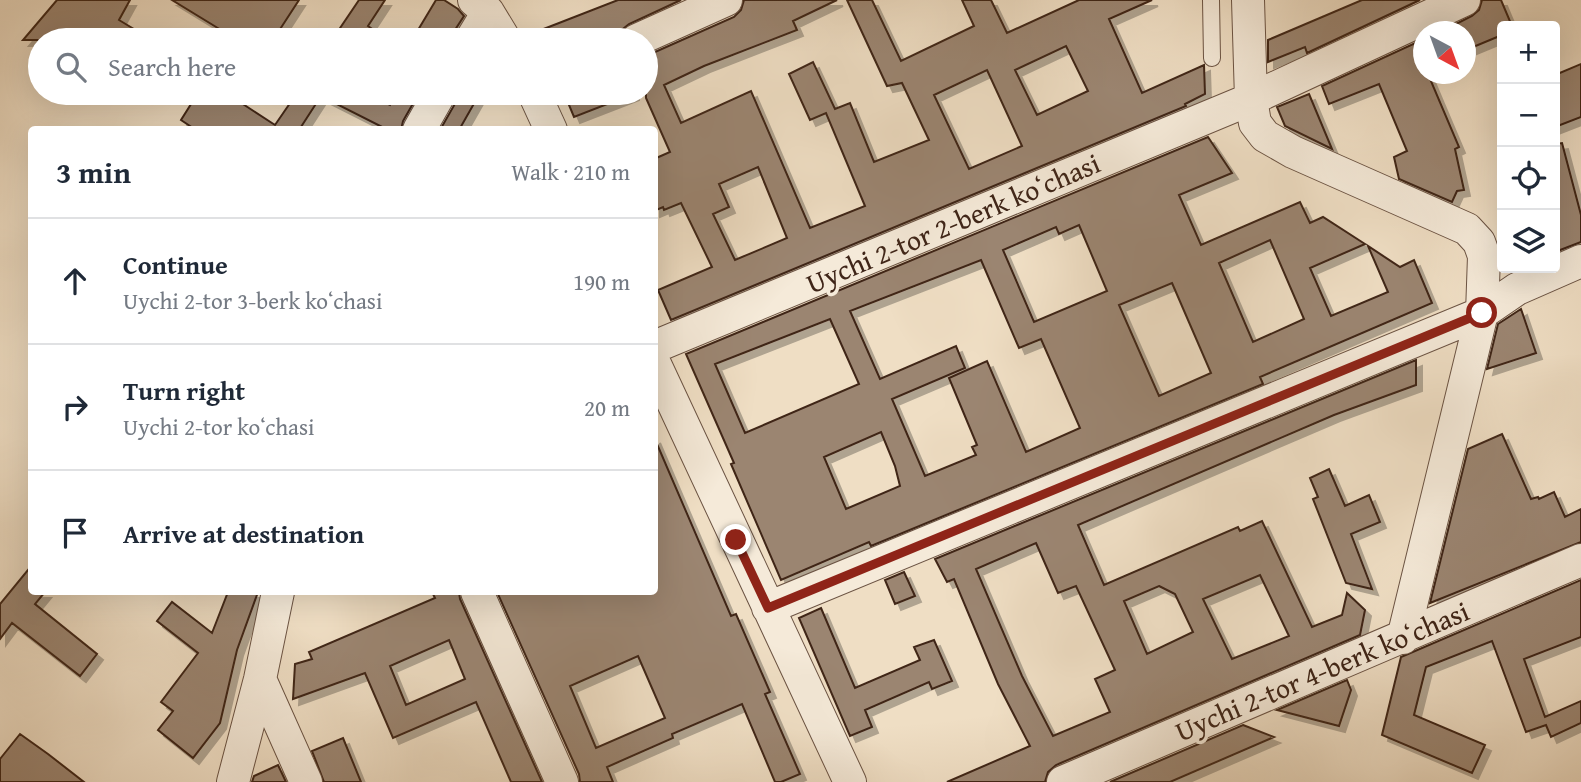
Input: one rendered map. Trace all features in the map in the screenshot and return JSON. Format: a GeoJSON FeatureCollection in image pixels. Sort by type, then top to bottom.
{"type":"FeatureCollection","features":[{"type":"Feature","properties":{"kind":"street"},"geometry":{"type":"LineString","coordinates":[[658,30],[726,0]]}},
{"type":"Feature","properties":{"kind":"street"},"geometry":{"type":"LineString","coordinates":[[1248,0],[1251,99],[1255,123],[1265,136],[1293,152],[1467,229],[1479,242],[1484,256],[1482,313],[1403,638]]}},
{"type":"Feature","properties":{"kind":"street","name":"Uychi 2-tor 2-berk koʻchasi"},"geometry":{"type":"LineString","coordinates":[[658,345],[1251,99],[1464,0]]}},
{"type":"Feature","properties":{"kind":"street"},"geometry":{"type":"LineString","coordinates":[[475,28],[481,6]]}},
{"type":"Feature","properties":{"kind":"street"},"geometry":{"type":"LineString","coordinates":[[481,6],[497,28]]}},
{"type":"Feature","properties":{"kind":"street"},"geometry":{"type":"LineString","coordinates":[[421,126],[433,105]]}},
{"type":"Feature","properties":{"kind":"street"},"geometry":{"type":"LineString","coordinates":[[540,105],[549,126]]}},
{"type":"Feature","properties":{"kind":"street"},"geometry":{"type":"LineString","coordinates":[[768,608],[1482,313],[1517,289],[1581,261]]}},
{"type":"Feature","properties":{"kind":"street"},"geometry":{"type":"LineString","coordinates":[[658,371],[850,782]]}},
{"type":"Feature","properties":{"kind":"street","name":"Uychi 2-tor 4-berk koʻchasi"},"geometry":{"type":"LineString","coordinates":[[1063,782],[1403,638],[1581,559]]}},
{"type":"Feature","properties":{"kind":"street"},"geometry":{"type":"LineString","coordinates":[[233,782],[260,679],[277,595]]}},
{"type":"Feature","properties":{"kind":"street"},"geometry":{"type":"LineString","coordinates":[[478,595],[562,782]]}},
{"type":"Feature","properties":{"kind":"street"},"geometry":{"type":"LineString","coordinates":[[260,679],[306,782]]}},
{"type":"Feature","properties":{"kind":"lane"},"geometry":{"type":"LineString","coordinates":[[1211,0],[1212,58]]}},
{"type":"Feature","properties":{"kind":"building"},"geometry":{"type":"Polygon","coordinates":[[[57,0],[130,0],[119,20],[132,28],[33,28],[57,0]]]}},
{"type":"Feature","properties":{"kind":"building"},"geometry":{"type":"Polygon","coordinates":[[[172,0],[299,0],[281,28],[218,28],[172,0]]]}},
{"type":"Feature","properties":{"kind":"building"},"geometry":{"type":"Polygon","coordinates":[[[359,0],[385,0],[368,26],[371,28],[340,28],[359,0]]]}},
{"type":"Feature","properties":{"kind":"building"},"geometry":{"type":"Polygon","coordinates":[[[436,0],[444,0],[464,16],[456,28],[419,28],[436,0]]]}},
{"type":"Feature","properties":{"kind":"building"},"geometry":{"type":"Polygon","coordinates":[[[618,0],[681,0],[624,28],[546,28],[618,0]]]}},
{"type":"Feature","properties":{"kind":"building"},"geometry":{"type":"Polygon","coordinates":[[[744,0],[837,0],[793,21],[797,30],[704,66],[664,85],[681,123],[751,91],[810,228],[865,206],[826,113],[810,120],[789,74],[813,62],[835,109],[850,103],[874,162],[929,140],[902,83],[887,86],[847,0],[872,0],[901,61],[974,26],[962,0],[991,0],[1007,33],[1079,0],[1152,0],[1109,19],[1142,93],[1204,65],[1205,94],[1185,104],[1186,106],[671,320],[658,290],[712,267],[681,203],[664,210],[663,207],[658,209],[658,157],[670,152],[649,105],[658,105],[658,51],[734,17],[741,10],[744,0]],[[1066,46],[1015,70],[1037,115],[1088,91],[1066,46]],[[987,70],[934,95],[969,169],[1022,146],[987,70]],[[758,167],[719,184],[729,207],[713,214],[735,260],[787,238],[758,167]]]}},
{"type":"Feature","properties":{"kind":"building"},"geometry":{"type":"Polygon","coordinates":[[[1362,0],[1420,0],[1307,53],[1305,47],[1268,62],[1268,40],[1362,0]]]}},
{"type":"Feature","properties":{"kind":"building"},"geometry":{"type":"Polygon","coordinates":[[[1482,0],[1501,0],[1510,21],[1497,21],[1497,37],[1476,46],[1476,21],[1462,21],[1479,10],[1482,0]]]}},
{"type":"Feature","properties":{"kind":"building"},"geometry":{"type":"Polygon","coordinates":[[[1413,44],[1413,84],[1432,84],[1459,147],[1455,149],[1464,190],[1457,191],[1452,202],[1399,179],[1394,157],[1407,151],[1379,84],[1329,104],[1322,86],[1413,44]]]}},
{"type":"Feature","properties":{"kind":"building"},"geometry":{"type":"Polygon","coordinates":[[[1581,64],[1581,117],[1560,125],[1560,84],[1560,73],[1581,64]]]}},
{"type":"Feature","properties":{"kind":"building"},"geometry":{"type":"Polygon","coordinates":[[[1309,94],[1332,149],[1285,126],[1277,107],[1309,94]]]}},
{"type":"Feature","properties":{"kind":"building"},"geometry":{"type":"Polygon","coordinates":[[[190,105],[244,105],[275,125],[289,105],[315,105],[302,126],[190,126],[181,120],[190,105]]]}},
{"type":"Feature","properties":{"kind":"building"},"geometry":{"type":"Polygon","coordinates":[[[339,105],[412,105],[402,126],[380,126],[339,105]]]}},
{"type":"Feature","properties":{"kind":"building"},"geometry":{"type":"Polygon","coordinates":[[[454,105],[473,105],[461,126],[442,126],[454,105]]]}},
{"type":"Feature","properties":{"kind":"building"},"geometry":{"type":"Polygon","coordinates":[[[569,105],[605,105],[574,117],[569,105]]]}},
{"type":"Feature","properties":{"kind":"building"},"geometry":{"type":"Polygon","coordinates":[[[1208,137],[1232,173],[1179,195],[1201,245],[1300,202],[1310,223],[1323,217],[1365,244],[1310,268],[1331,316],[1388,292],[1368,246],[1400,267],[1414,260],[1432,303],[1260,377],[1263,384],[871,546],[869,542],[781,580],[686,354],[1208,137]],[[1079,225],[1059,234],[1056,227],[1003,250],[1034,322],[1107,291],[1079,225]],[[1270,240],[1219,263],[1253,342],[1304,319],[1270,240]],[[981,260],[850,311],[880,379],[956,346],[965,368],[892,399],[925,476],[976,455],[972,447],[977,445],[949,378],[987,361],[1026,452],[1080,428],[1041,339],[1019,348],[981,260]],[[1172,283],[1119,305],[1159,396],[1211,373],[1172,283]],[[830,319],[715,364],[745,433],[859,384],[830,319]],[[881,432],[824,457],[846,509],[900,486],[881,432]]]}},
{"type":"Feature","properties":{"kind":"building"},"geometry":{"type":"Polygon","coordinates":[[[1560,143],[1581,215],[1581,242],[1560,250],[1560,147],[1560,143]]]}},
{"type":"Feature","properties":{"kind":"building"},"geometry":{"type":"Polygon","coordinates":[[[1521,309],[1536,353],[1487,369],[1498,324],[1521,309]]]}},
{"type":"Feature","properties":{"kind":"building"},"geometry":{"type":"Polygon","coordinates":[[[1416,360],[1416,385],[1334,415],[1078,525],[1104,585],[1238,527],[1240,531],[1262,521],[1312,627],[1342,615],[1347,593],[1365,610],[1360,635],[1056,765],[1048,772],[1045,782],[947,782],[1030,746],[998,684],[954,579],[947,582],[935,559],[1416,360]],[[1036,543],[976,569],[1022,676],[1053,736],[1110,712],[1095,679],[1115,670],[1076,586],[1058,593],[1036,543]],[[1260,575],[1203,599],[1232,659],[1289,636],[1260,575]],[[1159,586],[1124,601],[1147,654],[1193,632],[1175,594],[1159,586]]]}},
{"type":"Feature","properties":{"kind":"building"},"geometry":{"type":"Polygon","coordinates":[[[1502,434],[1531,499],[1539,499],[1554,492],[1565,517],[1581,509],[1581,542],[1430,603],[1468,449],[1502,434]]]}},
{"type":"Feature","properties":{"kind":"building"},"geometry":{"type":"Polygon","coordinates":[[[658,446],[731,616],[736,614],[770,692],[765,694],[800,774],[775,782],[742,704],[672,734],[673,738],[607,767],[613,782],[580,782],[579,774],[498,595],[658,595],[658,446]],[[638,656],[570,686],[596,748],[665,718],[638,656]]]}},
{"type":"Feature","properties":{"kind":"building"},"geometry":{"type":"Polygon","coordinates":[[[1329,469],[1345,506],[1369,495],[1380,522],[1351,534],[1372,589],[1346,583],[1313,499],[1318,497],[1310,478],[1329,469]]]}},
{"type":"Feature","properties":{"kind":"building"},"geometry":{"type":"Polygon","coordinates":[[[28,570],[28,595],[42,595],[35,604],[97,654],[80,676],[12,623],[0,639],[0,604],[28,570]]]}},
{"type":"Feature","properties":{"kind":"building"},"geometry":{"type":"Polygon","coordinates":[[[904,572],[915,596],[895,604],[885,580],[904,572]]]}},
{"type":"Feature","properties":{"kind":"building"},"geometry":{"type":"Polygon","coordinates":[[[1581,580],[1581,637],[1524,659],[1545,717],[1581,701],[1581,723],[1551,737],[1546,725],[1526,732],[1492,641],[1426,667],[1414,715],[1485,745],[1472,773],[1382,735],[1401,657],[1581,580]]]}},
{"type":"Feature","properties":{"kind":"building"},"geometry":{"type":"Polygon","coordinates":[[[227,595],[257,595],[237,650],[220,723],[193,758],[158,730],[173,711],[161,702],[198,653],[157,621],[172,602],[212,633],[227,595]]]}},
{"type":"Feature","properties":{"kind":"building"},"geometry":{"type":"Polygon","coordinates":[[[434,595],[459,595],[542,782],[511,782],[476,702],[393,738],[365,673],[293,699],[295,664],[312,659],[309,652],[435,598],[434,595]],[[449,640],[390,666],[406,705],[465,679],[449,640]]]}},
{"type":"Feature","properties":{"kind":"building"},"geometry":{"type":"Polygon","coordinates":[[[821,608],[855,688],[920,660],[914,647],[934,640],[952,681],[932,689],[929,682],[865,710],[872,727],[850,736],[799,618],[821,608]]]}},
{"type":"Feature","properties":{"kind":"building"},"geometry":{"type":"Polygon","coordinates":[[[1347,680],[1351,690],[1339,726],[1277,710],[1347,680]]]}},
{"type":"Feature","properties":{"kind":"building"},"geometry":{"type":"Polygon","coordinates":[[[1243,725],[1274,737],[1170,782],[1110,782],[1243,725]]]}},
{"type":"Feature","properties":{"kind":"building"},"geometry":{"type":"Polygon","coordinates":[[[20,734],[84,782],[0,782],[0,759],[20,734]]]}},
{"type":"Feature","properties":{"kind":"building"},"geometry":{"type":"Polygon","coordinates":[[[343,738],[361,782],[324,782],[312,751],[343,738]]]}},
{"type":"Feature","properties":{"kind":"building"},"geometry":{"type":"Polygon","coordinates":[[[278,765],[286,782],[252,782],[254,776],[278,765]]]}},
{"type":"Feature","properties":{"kind":"route"},"geometry":{"type":"LineString","coordinates":[[736,540],[768,608],[1482,313]]}}]}
